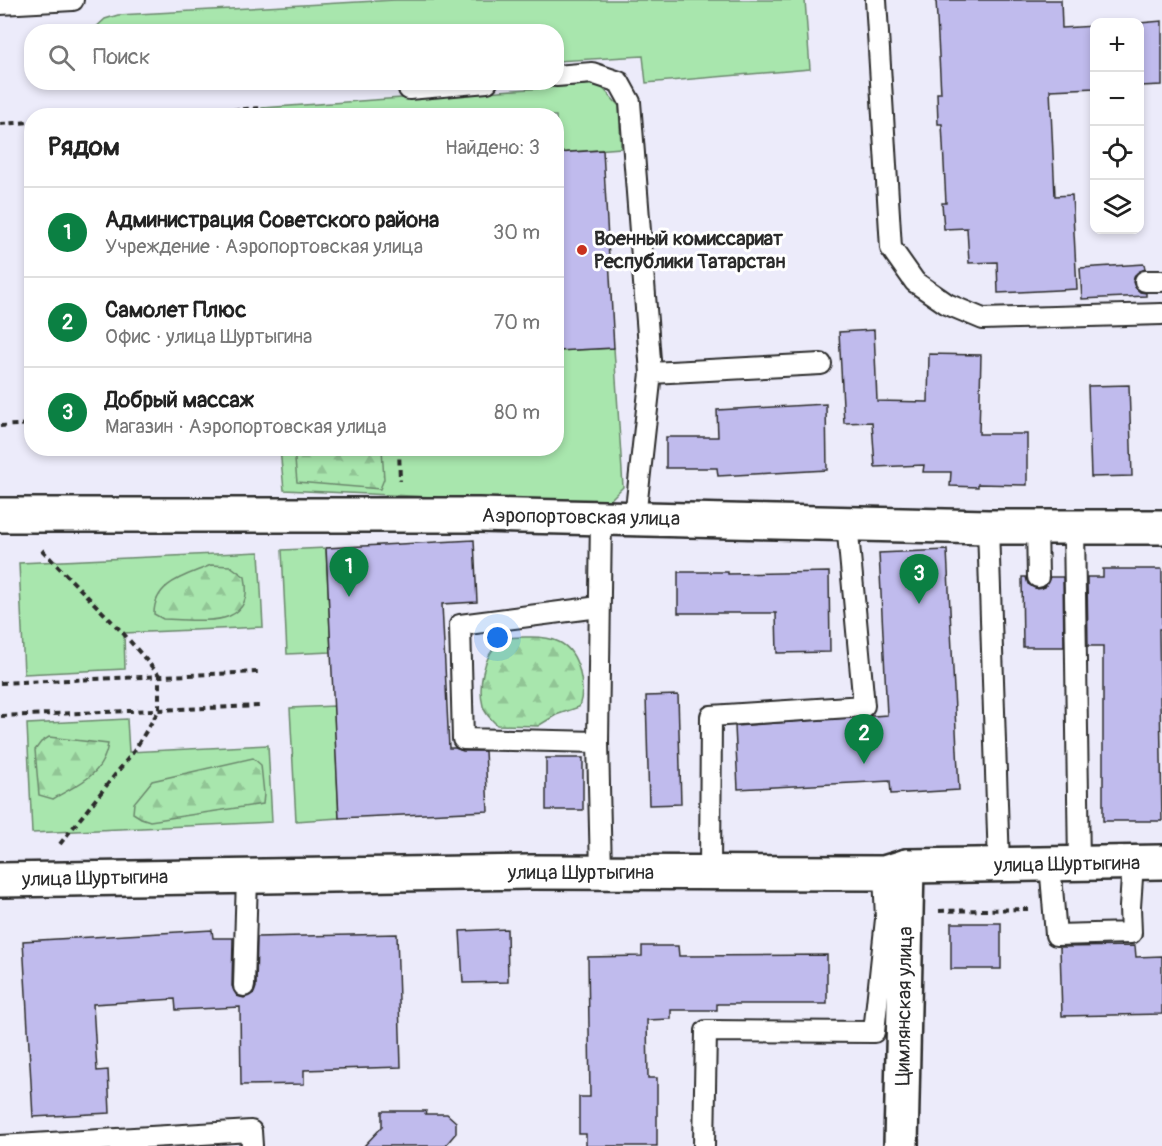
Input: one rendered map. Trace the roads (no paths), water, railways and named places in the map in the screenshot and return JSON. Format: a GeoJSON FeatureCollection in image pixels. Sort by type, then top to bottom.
{"type":"FeatureCollection","features":[{"type":"Feature","properties":{"kind":"street","name":"Аэропортовская улица"},"geometry":{"type":"LineString","coordinates":[[0,515],[479,515],[988,527],[1162,527]]}},
{"type":"Feature","properties":{"kind":"street","name":"улица Шуртыгина"},"geometry":{"type":"LineString","coordinates":[[0,880],[896,870],[1148,862]]}},
{"type":"Feature","properties":{"kind":"street","name":"Цимлянская улица"},"geometry":{"type":"LineString","coordinates":[[896,870],[901,1146]]}},
{"type":"Feature","properties":{"kind":"lane"},"geometry":{"type":"LineString","coordinates":[[0,3],[74,0]]}},
{"type":"Feature","properties":{"kind":"lane"},"geometry":{"type":"LineString","coordinates":[[876,0],[891,248],[915,282],[946,304],[983,319],[1162,314]]}},
{"type":"Feature","properties":{"kind":"lane"},"geometry":{"type":"LineString","coordinates":[[564,75],[592,73],[619,82],[630,102],[651,373],[635,518]]}},
{"type":"Feature","properties":{"kind":"lane"},"geometry":{"type":"LineString","coordinates":[[651,373],[821,364]]}},
{"type":"Feature","properties":{"kind":"lane"},"geometry":{"type":"LineString","coordinates":[[601,517],[598,742],[602,872]]}},
{"type":"Feature","properties":{"kind":"lane"},"geometry":{"type":"LineString","coordinates":[[710,872],[711,716],[864,706],[847,524]]}},
{"type":"Feature","properties":{"kind":"lane"},"geometry":{"type":"LineString","coordinates":[[988,527],[999,865]]}},
{"type":"Feature","properties":{"kind":"lane"},"geometry":{"type":"LineString","coordinates":[[1037,527],[1038,577]]}},
{"type":"Feature","properties":{"kind":"lane"},"geometry":{"type":"LineString","coordinates":[[1074,527],[1065,864],[1056,935],[1131,933],[1130,907],[1148,862]]}},
{"type":"Feature","properties":{"kind":"lane"},"geometry":{"type":"LineString","coordinates":[[598,742],[463,739],[460,625],[599,606]]}},
{"type":"Feature","properties":{"kind":"lane"},"geometry":{"type":"LineString","coordinates":[[704,1146],[706,1031],[874,1032],[886,919],[896,870]]}},
{"type":"Feature","properties":{"kind":"lane"},"geometry":{"type":"LineString","coordinates":[[244,986],[247,876]]}},
{"type":"Feature","properties":{"kind":"lane"},"geometry":{"type":"LineString","coordinates":[[0,1146],[251,1131],[252,1146]]}},
{"type":"Feature","properties":{"kind":"place","name":"Военный комиссариат Республики Татарстан"},"geometry":{"type":"Point","coordinates":[582,250]}},
{"type":"Feature","properties":{"kind":"place","name":"Администрация Советского района"},"geometry":{"type":"Point","coordinates":[349,597]}},
{"type":"Feature","properties":{"kind":"place","name":"Добрый массаж"},"geometry":{"type":"Point","coordinates":[919,604]}},
{"type":"Feature","properties":{"kind":"place","name":"Самолет Плюс"},"geometry":{"type":"Point","coordinates":[864,764]}}]}
